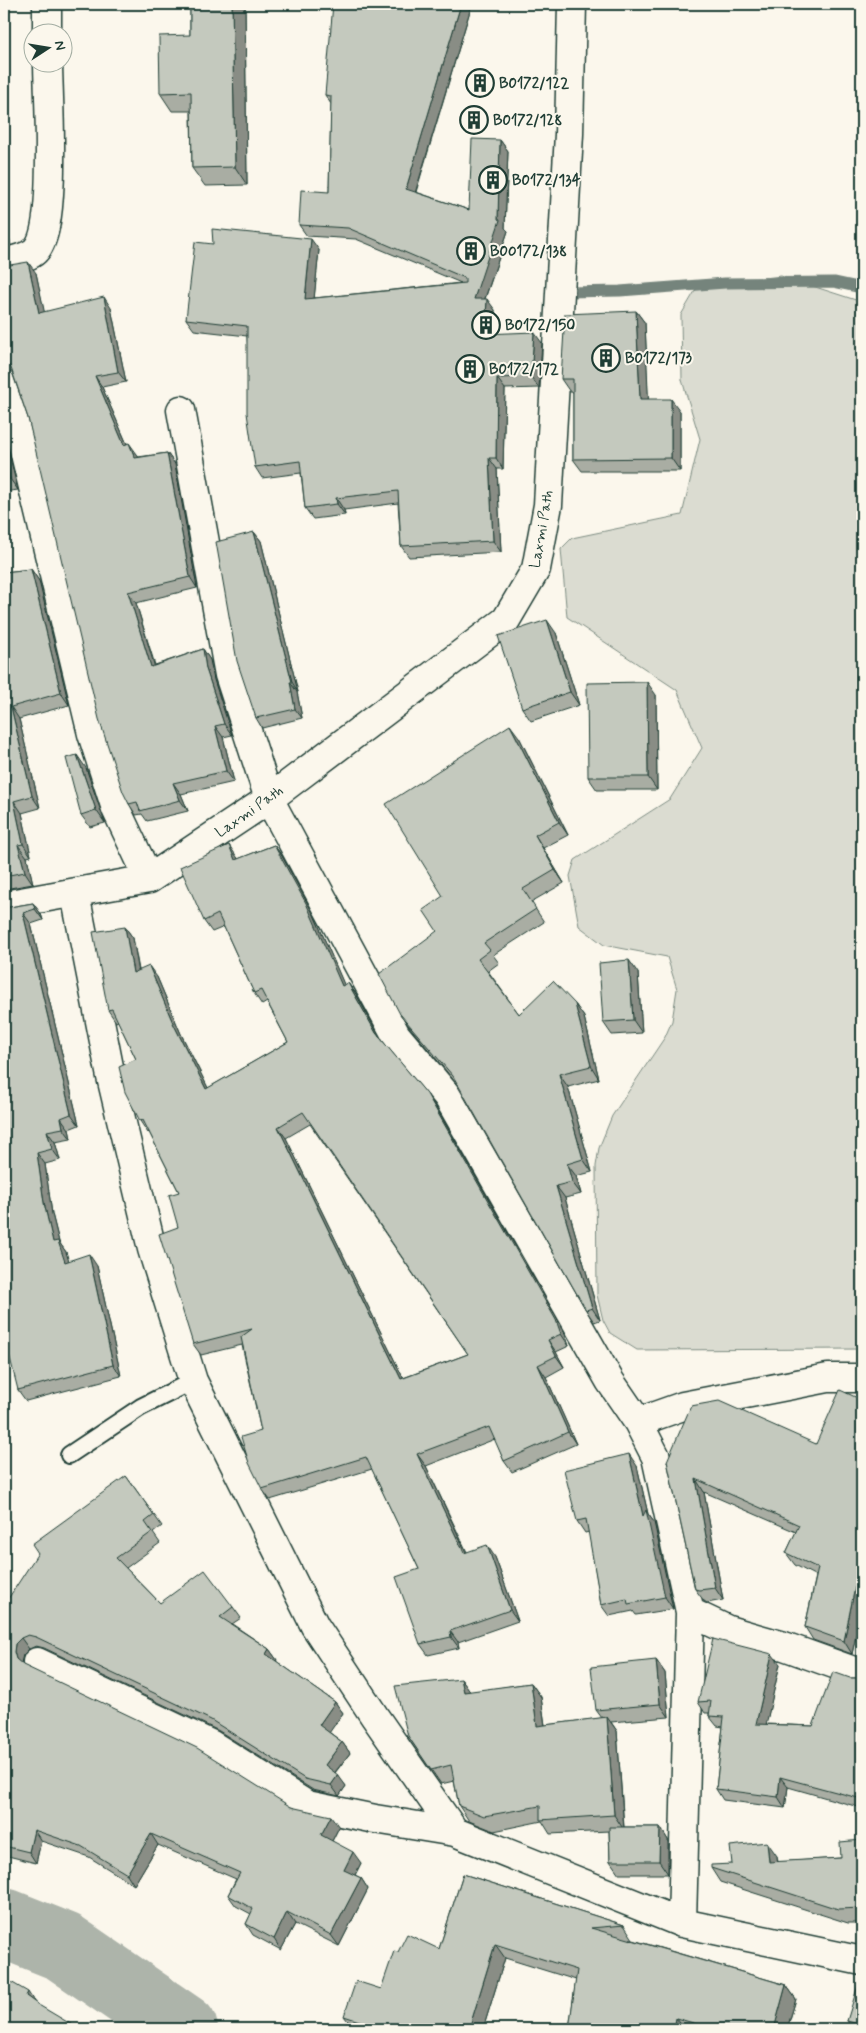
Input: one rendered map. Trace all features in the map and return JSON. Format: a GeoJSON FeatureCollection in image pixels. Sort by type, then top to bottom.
{"type":"FeatureCollection","features":[{"type":"Feature","properties":{"kind":"street"},"geometry":{"type":"LineString","coordinates":[[47,4],[48,22]]}},
{"type":"Feature","properties":{"kind":"street","name":"Laxmi Path"},"geometry":{"type":"LineString","coordinates":[[4,905],[75,894],[149,879],[269,798],[506,620],[536,569],[548,505],[569,134],[572,4]]}},
{"type":"Feature","properties":{"kind":"street"},"geometry":{"type":"LineString","coordinates":[[4,264],[35,252],[43,240],[49,200],[48,72]]}},
{"type":"Feature","properties":{"kind":"street"},"geometry":{"type":"LineString","coordinates":[[4,384],[23,443],[92,734],[116,809],[149,879]]}},
{"type":"Feature","properties":{"kind":"street"},"geometry":{"type":"LineString","coordinates":[[181,410],[229,676],[269,798],[396,1035],[448,1097],[610,1381],[638,1422],[656,1457],[690,1612],[682,1923]]}},
{"type":"Feature","properties":{"kind":"street"},"geometry":{"type":"LineString","coordinates":[[75,894],[111,1077],[152,1249],[193,1381],[315,1626],[374,1717],[456,1832]]}},
{"type":"Feature","properties":{"kind":"street"},"geometry":{"type":"LineString","coordinates":[[638,1422],[683,1406],[828,1378],[862,1378]]}},
{"type":"Feature","properties":{"kind":"street"},"geometry":{"type":"LineString","coordinates":[[690,1612],[728,1630],[784,1646],[862,1674]]}},
{"type":"Feature","properties":{"kind":"street"},"geometry":{"type":"LineString","coordinates":[[37,1662],[212,1745],[307,1805],[375,1819],[456,1832],[682,1923],[862,1961]]}},
{"type":"Feature","properties":{"kind":"lane"},"geometry":{"type":"LineString","coordinates":[[69,1455],[141,1407],[193,1381]]}},
{"type":"Feature","properties":{"kind":"shaded area"},"geometry":{"type":"Polygon","coordinates":[[[781,276],[862,302],[862,1349],[637,1350],[610,1333],[603,1320],[597,1295],[596,1166],[599,1148],[612,1116],[665,1037],[672,1021],[677,989],[667,957],[604,945],[579,926],[570,876],[575,860],[670,799],[702,748],[677,690],[567,617],[561,549],[572,538],[682,515],[700,439],[682,380],[681,315],[698,286],[781,276]]]}},
{"type":"Feature","properties":{"kind":"building"},"geometry":{"type":"Polygon","coordinates":[[[190,4],[232,4],[235,167],[192,168],[191,92],[160,93],[159,36],[190,35],[190,4]]]}},
{"type":"Feature","properties":{"kind":"building"},"geometry":{"type":"Polygon","coordinates":[[[333,4],[382,7],[382,4],[461,4],[406,189],[469,210],[472,139],[500,140],[498,219],[500,220],[474,299],[487,299],[485,334],[534,332],[531,377],[497,378],[496,458],[489,458],[493,541],[401,546],[398,491],[336,498],[337,504],[305,508],[300,461],[255,467],[247,413],[247,326],[186,319],[195,242],[213,244],[212,229],[311,239],[305,299],[465,283],[465,278],[348,228],[299,225],[301,190],[329,192],[331,96],[325,95],[333,4]]]}},
{"type":"Feature","properties":{"kind":"building"},"geometry":{"type":"Polygon","coordinates":[[[28,262],[39,313],[104,297],[118,372],[95,376],[124,445],[129,443],[135,458],[167,453],[190,577],[128,592],[151,667],[203,649],[206,669],[224,724],[215,726],[226,771],[173,783],[180,800],[140,811],[137,802],[129,804],[123,792],[99,719],[28,418],[11,368],[4,360],[4,266],[28,262]]]}},
{"type":"Feature","properties":{"kind":"building"},"geometry":{"type":"Polygon","coordinates":[[[636,311],[640,399],[671,399],[671,458],[573,459],[573,379],[561,379],[565,314],[636,311]]]}},
{"type":"Feature","properties":{"kind":"building"},"geometry":{"type":"Polygon","coordinates":[[[4,453],[10,479],[4,480],[4,453]]]}},
{"type":"Feature","properties":{"kind":"building"},"geometry":{"type":"Polygon","coordinates":[[[254,532],[292,682],[290,682],[295,709],[256,718],[237,661],[216,542],[254,532]]]}},
{"type":"Feature","properties":{"kind":"building"},"geometry":{"type":"Polygon","coordinates":[[[31,569],[61,693],[11,707],[32,796],[14,801],[23,844],[18,845],[25,872],[4,876],[4,572],[31,569]]]}},
{"type":"Feature","properties":{"kind":"building"},"geometry":{"type":"Polygon","coordinates":[[[547,620],[570,692],[522,708],[498,636],[547,620]]]}},
{"type":"Feature","properties":{"kind":"building"},"geometry":{"type":"Polygon","coordinates":[[[647,682],[648,777],[588,777],[587,683],[647,682]]]}},
{"type":"Feature","properties":{"kind":"building"},"geometry":{"type":"Polygon","coordinates":[[[510,725],[559,822],[535,835],[555,870],[523,889],[536,909],[484,943],[490,950],[478,959],[519,1014],[553,981],[575,1004],[591,1066],[559,1074],[583,1159],[567,1164],[572,1182],[556,1186],[592,1308],[586,1310],[453,1076],[400,1014],[379,974],[437,931],[423,910],[443,896],[386,804],[510,725]]]}},
{"type":"Feature","properties":{"kind":"building"},"geometry":{"type":"Polygon","coordinates":[[[77,755],[96,810],[81,815],[66,758],[77,755]]]}},
{"type":"Feature","properties":{"kind":"building"},"geometry":{"type":"Polygon","coordinates":[[[229,845],[235,860],[274,845],[306,903],[342,986],[348,983],[376,1033],[427,1094],[556,1320],[561,1334],[548,1340],[556,1356],[538,1365],[568,1432],[504,1461],[489,1427],[417,1454],[464,1553],[487,1545],[510,1610],[450,1631],[451,1637],[420,1644],[396,1577],[419,1569],[366,1457],[262,1489],[249,1463],[241,1437],[261,1431],[241,1337],[252,1329],[193,1344],[159,1234],[178,1227],[169,1195],[179,1192],[143,1120],[140,1121],[125,1092],[119,1067],[136,1059],[112,1009],[108,1010],[93,932],[125,927],[133,973],[149,966],[173,1023],[206,1089],[288,1042],[261,990],[254,993],[218,914],[204,921],[180,867],[229,845]],[[303,1112],[278,1127],[401,1379],[468,1354],[303,1112]]]}},
{"type":"Feature","properties":{"kind":"building"},"geometry":{"type":"Polygon","coordinates":[[[33,903],[35,909],[23,913],[71,1114],[61,1118],[63,1128],[47,1131],[52,1149],[37,1153],[44,1203],[53,1242],[58,1241],[65,1262],[89,1254],[113,1365],[18,1390],[4,1334],[4,908],[33,903]]]}},
{"type":"Feature","properties":{"kind":"building"},"geometry":{"type":"Polygon","coordinates":[[[629,960],[633,1020],[603,1022],[599,963],[629,960]]]}},
{"type":"Feature","properties":{"kind":"building"},"geometry":{"type":"Polygon","coordinates":[[[840,1390],[862,1400],[862,1591],[855,1587],[844,1641],[805,1627],[818,1568],[786,1553],[799,1525],[696,1479],[715,1588],[695,1589],[667,1461],[691,1406],[719,1401],[816,1444],[840,1390]]]}},
{"type":"Feature","properties":{"kind":"building"},"geometry":{"type":"Polygon","coordinates":[[[629,1454],[643,1516],[646,1510],[665,1597],[628,1604],[627,1599],[601,1605],[586,1519],[577,1521],[564,1470],[629,1454]]]}},
{"type":"Feature","properties":{"kind":"building"},"geometry":{"type":"Polygon","coordinates":[[[126,1476],[154,1515],[145,1522],[152,1532],[116,1558],[160,1603],[205,1570],[233,1607],[220,1617],[269,1649],[266,1654],[335,1702],[319,1725],[342,1742],[325,1765],[338,1775],[331,1785],[305,1779],[211,1720],[36,1637],[28,1635],[21,1638],[15,1644],[14,1652],[16,1659],[23,1665],[197,1748],[291,1807],[331,1816],[321,1835],[353,1852],[344,1870],[361,1878],[331,1935],[287,1912],[274,1939],[246,1924],[253,1909],[228,1895],[240,1873],[151,1834],[127,1874],[81,1846],[34,1830],[29,1852],[4,1846],[4,1605],[38,1553],[32,1544],[126,1476]]]}},
{"type":"Feature","properties":{"kind":"building"},"geometry":{"type":"Polygon","coordinates":[[[713,1639],[772,1654],[756,1724],[813,1726],[833,1672],[850,1678],[862,1676],[862,1799],[780,1777],[778,1797],[716,1789],[724,1717],[709,1716],[711,1701],[698,1702],[713,1639]]]}},
{"type":"Feature","properties":{"kind":"building"},"geometry":{"type":"Polygon","coordinates":[[[656,1660],[660,1704],[596,1710],[591,1667],[656,1660]]]}},
{"type":"Feature","properties":{"kind":"building"},"geometry":{"type":"Polygon","coordinates":[[[461,1679],[464,1692],[531,1683],[537,1726],[607,1717],[614,1815],[540,1820],[540,1806],[484,1816],[459,1806],[451,1765],[431,1770],[408,1736],[395,1686],[461,1679]]]}},
{"type":"Feature","properties":{"kind":"building"},"geometry":{"type":"Polygon","coordinates":[[[609,1827],[660,1827],[659,1861],[610,1861],[609,1827]]]}},
{"type":"Feature","properties":{"kind":"building"},"geometry":{"type":"Polygon","coordinates":[[[862,1840],[862,1908],[838,1909],[711,1868],[711,1865],[732,1864],[730,1846],[767,1842],[769,1862],[841,1858],[840,1842],[862,1840]]]}},
{"type":"Feature","properties":{"kind":"building"},"geometry":{"type":"Polygon","coordinates":[[[463,1874],[624,1925],[591,1928],[786,1985],[774,2029],[714,2029],[676,2018],[674,2029],[569,2029],[577,1970],[495,1944],[469,2029],[384,2029],[344,2016],[356,1981],[381,1989],[394,1951],[398,1952],[407,1934],[439,1949],[463,1874]]]}},
{"type":"Feature","properties":{"kind":"building"},"geometry":{"type":"Polygon","coordinates":[[[4,1978],[28,1992],[26,1996],[37,2004],[79,2029],[4,2029],[4,1978]]]}},
{"type":"Feature","properties":{"kind":"building"},"geometry":{"type":"Polygon","coordinates":[[[859,1982],[862,1983],[862,2025],[847,2021],[859,1982]]]}},
{"type":"Feature","properties":{"kind":"waterway"},"geometry":{"type":"LineString","coordinates":[[567,292],[620,291],[725,283],[834,282],[862,288]]}},
{"type":"Feature","properties":{"kind":"waterway"},"geometry":{"type":"LineString","coordinates":[[4,1923],[64,1947],[183,2029]]}},
{"type":"Feature","properties":{"kind":"place","name":"B0172/122"},"geometry":{"type":"Point","coordinates":[480,83]}},
{"type":"Feature","properties":{"kind":"place","name":"B0172/128"},"geometry":{"type":"Point","coordinates":[474,120]}},
{"type":"Feature","properties":{"kind":"place","name":"B0172/134"},"geometry":{"type":"Point","coordinates":[493,180]}},
{"type":"Feature","properties":{"kind":"place","name":"B00172/138"},"geometry":{"type":"Point","coordinates":[471,251]}},
{"type":"Feature","properties":{"kind":"place","name":"B0172/150"},"geometry":{"type":"Point","coordinates":[486,325]}},
{"type":"Feature","properties":{"kind":"place","name":"B0172/173"},"geometry":{"type":"Point","coordinates":[606,358]}},
{"type":"Feature","properties":{"kind":"place","name":"B0172/172"},"geometry":{"type":"Point","coordinates":[470,369]}}]}
